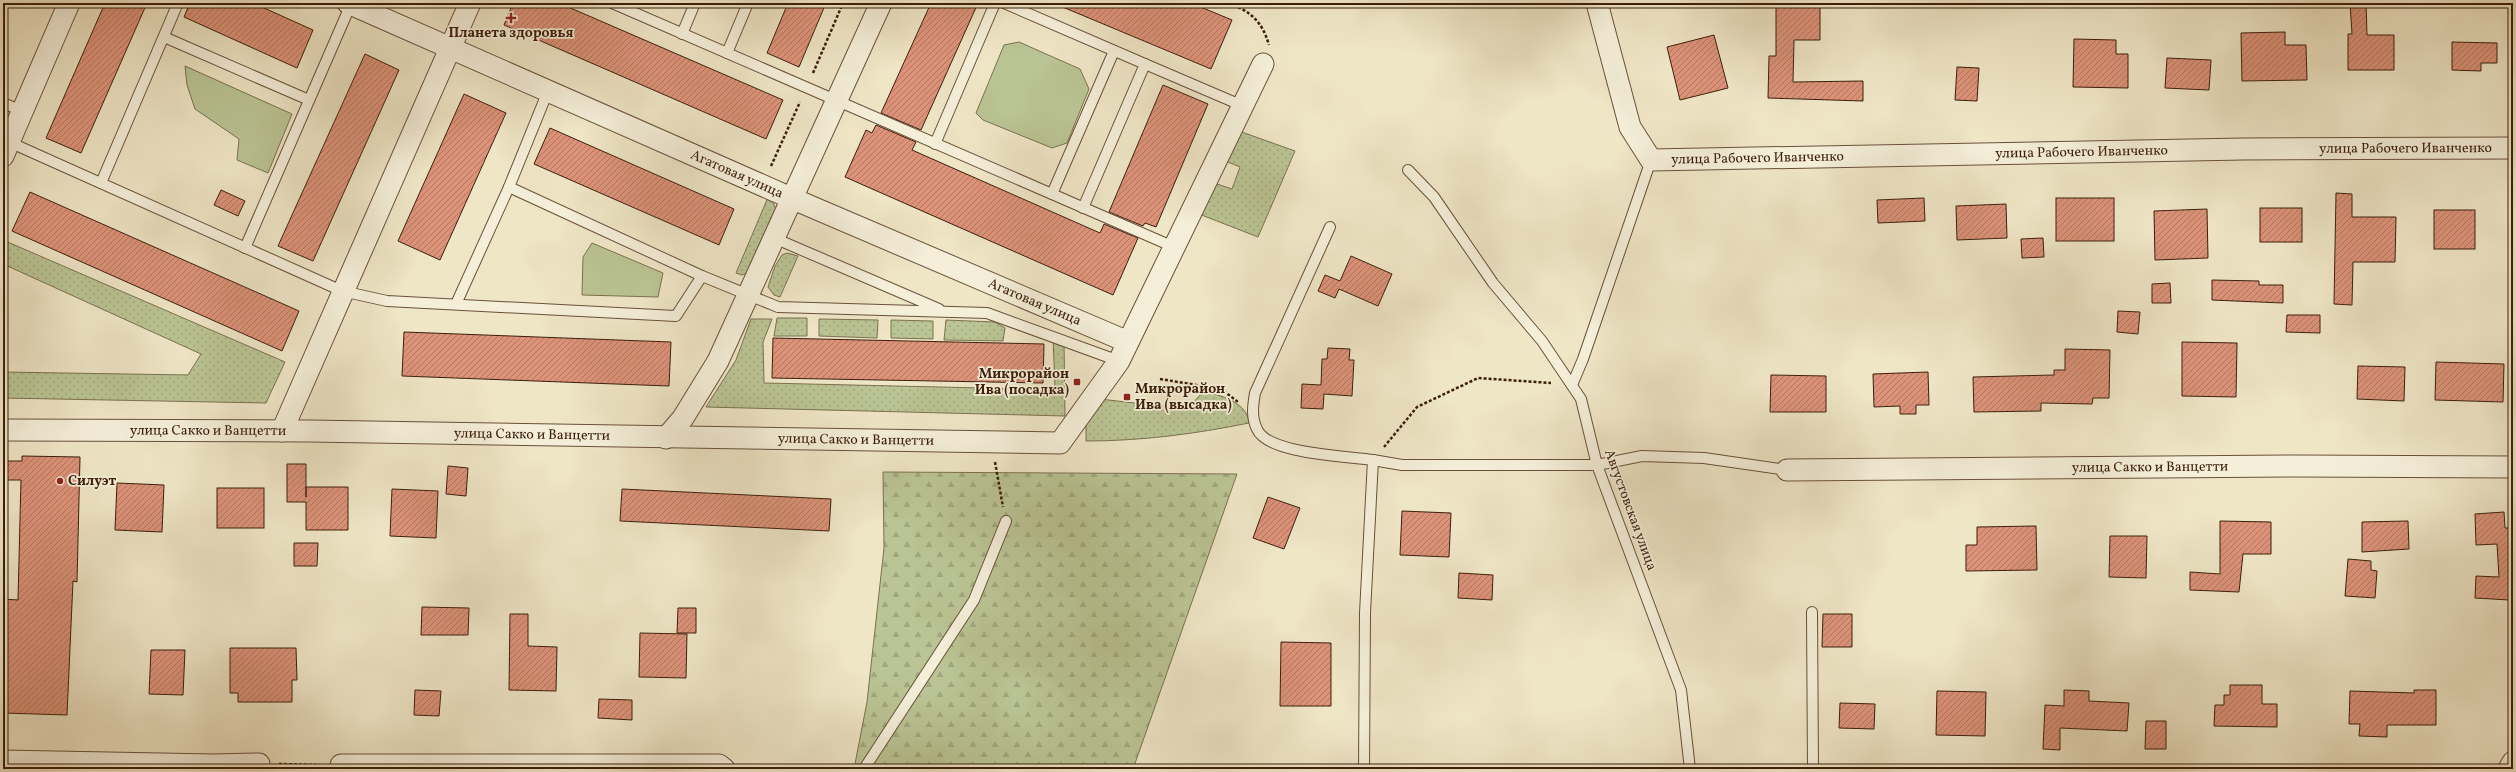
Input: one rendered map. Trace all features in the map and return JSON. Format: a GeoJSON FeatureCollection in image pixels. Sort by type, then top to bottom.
{"type":"FeatureCollection","features":[{"type":"Feature","properties":{"kind":"street"},"geometry":{"type":"LineString","coordinates":[[6,149],[69,3]]}},
{"type":"Feature","properties":{"kind":"street"},"geometry":{"type":"LineString","coordinates":[[282,431],[342,291],[470,3]]}},
{"type":"Feature","properties":{"kind":"street"},"geometry":{"type":"LineString","coordinates":[[666,438],[683,418],[718,361],[749,296],[791,198],[881,3]]}},
{"type":"Feature","properties":{"kind":"street"},"geometry":{"type":"LineString","coordinates":[[1597,3],[1630,127],[1651,160]]}},
{"type":"Feature","properties":{"kind":"street","name":"Агатовая улица"},"geometry":{"type":"LineString","coordinates":[[349,4],[763,186],[1128,342]]}},
{"type":"Feature","properties":{"kind":"street"},"geometry":{"type":"LineString","coordinates":[[1119,361],[1264,64]]}},
{"type":"Feature","properties":{"kind":"street","name":"улица Рабочего Иванченко"},"geometry":{"type":"LineString","coordinates":[[1651,160],[2236,149],[2513,148]]}},
{"type":"Feature","properties":{"kind":"street","name":"улица Сакко и Ванцетти"},"geometry":{"type":"LineString","coordinates":[[3,430],[282,431],[1060,443],[1119,361]]}},
{"type":"Feature","properties":{"kind":"street","name":"улица Сакко и Ванцетти"},"geometry":{"type":"LineString","coordinates":[[1787,470],[2299,466],[2513,467]]}},
{"type":"Feature","properties":{"kind":"street"},"geometry":{"type":"LineString","coordinates":[[3,761],[214,765],[259,764]]}},
{"type":"Feature","properties":{"kind":"street"},"geometry":{"type":"LineString","coordinates":[[2509,769],[2513,762]]}},
{"type":"Feature","properties":{"kind":"street"},"geometry":{"type":"LineString","coordinates":[[341,765],[720,765],[724,769]]}},
{"type":"Feature","properties":{"kind":"lane"},"geometry":{"type":"LineString","coordinates":[[101,183],[178,3]]}},
{"type":"Feature","properties":{"kind":"lane"},"geometry":{"type":"LineString","coordinates":[[612,3],[1174,247]]}},
{"type":"Feature","properties":{"kind":"lane"},"geometry":{"type":"LineString","coordinates":[[682,34],[695,3]]}},
{"type":"Feature","properties":{"kind":"lane"},"geometry":{"type":"LineString","coordinates":[[727,53],[748,3]]}},
{"type":"Feature","properties":{"kind":"lane"},"geometry":{"type":"LineString","coordinates":[[935,144],[995,3]]}},
{"type":"Feature","properties":{"kind":"lane"},"geometry":{"type":"LineString","coordinates":[[1004,3],[1243,106]]}},
{"type":"Feature","properties":{"kind":"lane"},"geometry":{"type":"LineString","coordinates":[[246,248],[349,4]]}},
{"type":"Feature","properties":{"kind":"lane"},"geometry":{"type":"LineString","coordinates":[[164,37],[309,100]]}},
{"type":"Feature","properties":{"kind":"lane"},"geometry":{"type":"LineString","coordinates":[[1052,194],[1114,51]]}},
{"type":"Feature","properties":{"kind":"lane"},"geometry":{"type":"LineString","coordinates":[[1083,208],[1145,64]]}},
{"type":"Feature","properties":{"kind":"lane"},"geometry":{"type":"LineString","coordinates":[[456,304],[509,187],[548,91]]}},
{"type":"Feature","properties":{"kind":"lane"},"geometry":{"type":"LineString","coordinates":[[3,103],[22,111]]}},
{"type":"Feature","properties":{"kind":"lane"},"geometry":{"type":"LineString","coordinates":[[6,149],[101,183],[342,291],[387,301],[676,316],[702,276]]}},
{"type":"Feature","properties":{"kind":"lane"},"geometry":{"type":"LineString","coordinates":[[1572,385],[1583,359],[1651,160]]}},
{"type":"Feature","properties":{"kind":"lane","name":"Августовская улица"},"geometry":{"type":"LineString","coordinates":[[1408,170],[1434,197],[1493,283],[1542,341],[1581,399],[1597,465],[1681,690],[1690,769]]}},
{"type":"Feature","properties":{"kind":"lane"},"geometry":{"type":"LineString","coordinates":[[509,187],[702,276],[749,296],[778,306],[986,313],[1119,361]]}},
{"type":"Feature","properties":{"kind":"lane"},"geometry":{"type":"LineString","coordinates":[[1330,227],[1254,393],[1252,413],[1257,430],[1269,443],[1284,449],[1402,465],[1597,465],[1642,456],[1704,458],[1787,470]]}},
{"type":"Feature","properties":{"kind":"lane"},"geometry":{"type":"LineString","coordinates":[[774,238],[946,312]]}},
{"type":"Feature","properties":{"kind":"lane"},"geometry":{"type":"LineString","coordinates":[[1364,769],[1365,613],[1373,460]]}},
{"type":"Feature","properties":{"kind":"lane"},"geometry":{"type":"LineString","coordinates":[[864,769],[974,600],[1006,521]]}},
{"type":"Feature","properties":{"kind":"lane"},"geometry":{"type":"LineString","coordinates":[[1812,612],[1812,769]]}},
{"type":"Feature","properties":{"kind":"path"},"geometry":{"type":"LineString","coordinates":[[763,186],[842,3]]}},
{"type":"Feature","properties":{"kind":"path"},"geometry":{"type":"LineString","coordinates":[[1229,3],[1245,10],[1264,28],[1269,47],[1264,64]]}},
{"type":"Feature","properties":{"kind":"path"},"geometry":{"type":"LineString","coordinates":[[1373,460],[1417,408],[1478,378],[1572,385]]}},
{"type":"Feature","properties":{"kind":"path"},"geometry":{"type":"LineString","coordinates":[[1160,379],[1221,389],[1252,413]]}},
{"type":"Feature","properties":{"kind":"path"},"geometry":{"type":"LineString","coordinates":[[991,443],[1006,521]]}},
{"type":"Feature","properties":{"kind":"path"},"geometry":{"type":"LineString","coordinates":[[259,764],[341,765]]}},
{"type":"Feature","properties":{"kind":"green space"},"geometry":{"type":"Polygon","coordinates":[[[1019,42],[1080,69],[1089,89],[1067,143],[1052,148],[983,120],[976,113],[1004,45],[1019,42]]]}},
{"type":"Feature","properties":{"kind":"green space"},"geometry":{"type":"Polygon","coordinates":[[[185,66],[292,114],[268,173],[237,160],[239,139],[195,109],[187,85],[185,66]]]}},
{"type":"Feature","properties":{"kind":"green space"},"geometry":{"type":"Polygon","coordinates":[[[1236,130],[1295,151],[1258,237],[1199,214],[1214,183],[1232,189],[1240,167],[1223,160],[1236,130]]]}},
{"type":"Feature","properties":{"kind":"green space"},"geometry":{"type":"Polygon","coordinates":[[[769,195],[776,209],[749,272],[742,275],[736,273],[769,195]]]}},
{"type":"Feature","properties":{"kind":"green space"},"geometry":{"type":"Polygon","coordinates":[[[3,240],[285,362],[266,403],[3,398],[3,372],[188,375],[201,354],[3,264],[3,240]]]}},
{"type":"Feature","properties":{"kind":"green space"},"geometry":{"type":"Polygon","coordinates":[[[592,243],[663,273],[658,297],[582,295],[583,257],[592,243]]]}},
{"type":"Feature","properties":{"kind":"green space"},"geometry":{"type":"Polygon","coordinates":[[[787,253],[798,256],[780,297],[774,295],[768,287],[775,266],[782,255],[787,253]]]}},
{"type":"Feature","properties":{"kind":"green space"},"geometry":{"type":"Polygon","coordinates":[[[777,318],[807,318],[807,336],[774,336],[777,318]]]}},
{"type":"Feature","properties":{"kind":"green space"},"geometry":{"type":"Polygon","coordinates":[[[751,319],[772,319],[763,342],[764,383],[1027,389],[1055,387],[1053,338],[1064,342],[1065,416],[706,407],[736,360],[751,319]]]}},
{"type":"Feature","properties":{"kind":"green space"},"geometry":{"type":"Polygon","coordinates":[[[819,319],[878,320],[877,338],[819,336],[819,319]]]}},
{"type":"Feature","properties":{"kind":"green space"},"geometry":{"type":"Polygon","coordinates":[[[891,320],[933,321],[933,339],[891,338],[891,320]]]}},
{"type":"Feature","properties":{"kind":"green space"},"geometry":{"type":"Polygon","coordinates":[[[946,320],[995,322],[1005,328],[1003,341],[944,340],[946,320]]]}},
{"type":"Feature","properties":{"kind":"green space"},"geometry":{"type":"Polygon","coordinates":[[[1203,392],[1225,397],[1238,405],[1244,410],[1249,423],[1168,436],[1127,440],[1086,441],[1086,417],[1100,399],[1187,409],[1203,392]]]}},
{"type":"Feature","properties":{"kind":"green space"},"geometry":{"type":"Polygon","coordinates":[[[883,472],[1237,474],[1133,769],[854,769],[867,702],[884,548],[883,472]]]}},
{"type":"Feature","properties":{"kind":"building"},"geometry":{"type":"Polygon","coordinates":[[[105,3],[147,3],[81,153],[46,138],[105,3]]]}},
{"type":"Feature","properties":{"kind":"building"},"geometry":{"type":"Polygon","coordinates":[[[190,3],[253,3],[313,30],[297,68],[184,17],[190,3]]]}},
{"type":"Feature","properties":{"kind":"building"},"geometry":{"type":"Polygon","coordinates":[[[513,3],[559,3],[783,100],[766,139],[504,25],[513,3]]]}},
{"type":"Feature","properties":{"kind":"building"},"geometry":{"type":"Polygon","coordinates":[[[788,3],[826,3],[799,67],[767,53],[788,3]]]}},
{"type":"Feature","properties":{"kind":"building"},"geometry":{"type":"Polygon","coordinates":[[[931,3],[978,3],[921,130],[881,113],[931,3]]]}},
{"type":"Feature","properties":{"kind":"building"},"geometry":{"type":"Polygon","coordinates":[[[1053,3],[1191,3],[1232,20],[1211,69],[1053,3]]]}},
{"type":"Feature","properties":{"kind":"building"},"geometry":{"type":"Polygon","coordinates":[[[1776,3],[1820,3],[1820,40],[1794,40],[1793,82],[1863,81],[1863,101],[1768,98],[1769,56],[1776,56],[1776,3]]]}},
{"type":"Feature","properties":{"kind":"building"},"geometry":{"type":"Polygon","coordinates":[[[2350,3],[2366,3],[2367,35],[2394,35],[2394,70],[2348,70],[2348,34],[2352,34],[2350,3]]]}},
{"type":"Feature","properties":{"kind":"building"},"geometry":{"type":"Polygon","coordinates":[[[2285,32],[2285,45],[2306,45],[2307,80],[2242,81],[2241,33],[2285,32]]]}},
{"type":"Feature","properties":{"kind":"building"},"geometry":{"type":"Polygon","coordinates":[[[1714,35],[1728,88],[1680,100],[1667,47],[1714,35]]]}},
{"type":"Feature","properties":{"kind":"building"},"geometry":{"type":"Polygon","coordinates":[[[2074,39],[2116,40],[2116,54],[2128,54],[2128,88],[2073,87],[2074,39]]]}},
{"type":"Feature","properties":{"kind":"building"},"geometry":{"type":"Polygon","coordinates":[[[2452,42],[2497,43],[2497,63],[2481,63],[2481,71],[2452,70],[2452,42]]]}},
{"type":"Feature","properties":{"kind":"building"},"geometry":{"type":"Polygon","coordinates":[[[365,54],[399,70],[313,261],[278,246],[365,54]]]}},
{"type":"Feature","properties":{"kind":"building"},"geometry":{"type":"Polygon","coordinates":[[[2167,58],[2211,60],[2209,90],[2165,88],[2167,58]]]}},
{"type":"Feature","properties":{"kind":"building"},"geometry":{"type":"Polygon","coordinates":[[[1957,67],[1979,68],[1977,101],[1955,100],[1957,67]]]}},
{"type":"Feature","properties":{"kind":"building"},"geometry":{"type":"Polygon","coordinates":[[[1163,85],[1208,104],[1156,227],[1145,223],[1143,226],[1109,212],[1163,85]]]}},
{"type":"Feature","properties":{"kind":"building"},"geometry":{"type":"Polygon","coordinates":[[[464,94],[506,113],[440,260],[398,241],[464,94]]]}},
{"type":"Feature","properties":{"kind":"building"},"geometry":{"type":"Polygon","coordinates":[[[876,125],[916,142],[912,150],[1100,233],[1104,224],[1138,238],[1113,295],[845,177],[866,130],[872,133],[876,125]]]}},
{"type":"Feature","properties":{"kind":"building"},"geometry":{"type":"Polygon","coordinates":[[[550,128],[734,209],[719,245],[534,164],[550,128]]]}},
{"type":"Feature","properties":{"kind":"building"},"geometry":{"type":"Polygon","coordinates":[[[221,190],[245,201],[238,216],[214,205],[221,190]]]}},
{"type":"Feature","properties":{"kind":"building"},"geometry":{"type":"Polygon","coordinates":[[[30,192],[299,311],[282,351],[12,231],[30,192]]]}},
{"type":"Feature","properties":{"kind":"building"},"geometry":{"type":"Polygon","coordinates":[[[2336,193],[2352,194],[2352,217],[2396,217],[2395,262],[2353,262],[2352,305],[2334,304],[2336,193]]]}},
{"type":"Feature","properties":{"kind":"building"},"geometry":{"type":"Polygon","coordinates":[[[1924,198],[1925,221],[1878,223],[1877,200],[1924,198]]]}},
{"type":"Feature","properties":{"kind":"building"},"geometry":{"type":"Polygon","coordinates":[[[2056,198],[2114,198],[2114,241],[2056,241],[2056,198]]]}},
{"type":"Feature","properties":{"kind":"building"},"geometry":{"type":"Polygon","coordinates":[[[2006,204],[2007,238],[1957,240],[1956,206],[2006,204]]]}},
{"type":"Feature","properties":{"kind":"building"},"geometry":{"type":"Polygon","coordinates":[[[2260,208],[2302,208],[2302,242],[2260,242],[2260,208]]]}},
{"type":"Feature","properties":{"kind":"building"},"geometry":{"type":"Polygon","coordinates":[[[2207,209],[2208,258],[2155,260],[2154,211],[2207,209]]]}},
{"type":"Feature","properties":{"kind":"building"},"geometry":{"type":"Polygon","coordinates":[[[2434,210],[2475,210],[2475,249],[2434,249],[2434,210]]]}},
{"type":"Feature","properties":{"kind":"building"},"geometry":{"type":"Polygon","coordinates":[[[2043,238],[2044,257],[2022,258],[2021,239],[2043,238]]]}},
{"type":"Feature","properties":{"kind":"building"},"geometry":{"type":"Polygon","coordinates":[[[1351,256],[1392,274],[1378,306],[1339,289],[1335,298],[1318,291],[1325,275],[1340,281],[1351,256]]]}},
{"type":"Feature","properties":{"kind":"building"},"geometry":{"type":"Polygon","coordinates":[[[2212,280],[2259,281],[2259,285],[2283,285],[2283,303],[2212,300],[2212,280]]]}},
{"type":"Feature","properties":{"kind":"building"},"geometry":{"type":"Polygon","coordinates":[[[2170,283],[2171,303],[2152,303],[2152,284],[2170,283]]]}},
{"type":"Feature","properties":{"kind":"building"},"geometry":{"type":"Polygon","coordinates":[[[2118,311],[2140,312],[2138,334],[2117,332],[2118,311]]]}},
{"type":"Feature","properties":{"kind":"building"},"geometry":{"type":"Polygon","coordinates":[[[2287,315],[2320,315],[2320,333],[2286,332],[2287,315]]]}},
{"type":"Feature","properties":{"kind":"building"},"geometry":{"type":"Polygon","coordinates":[[[404,332],[671,342],[669,386],[402,376],[404,332]]]}},
{"type":"Feature","properties":{"kind":"building"},"geometry":{"type":"Polygon","coordinates":[[[773,338],[1044,344],[1043,383],[772,378],[773,338]]]}},
{"type":"Feature","properties":{"kind":"building"},"geometry":{"type":"Polygon","coordinates":[[[2182,342],[2237,343],[2236,397],[2182,396],[2182,342]]]}},
{"type":"Feature","properties":{"kind":"building"},"geometry":{"type":"Polygon","coordinates":[[[1328,348],[1350,349],[1349,360],[1354,360],[1352,396],[1324,394],[1323,409],[1301,408],[1302,384],[1321,385],[1322,359],[1327,359],[1328,348]]]}},
{"type":"Feature","properties":{"kind":"building"},"geometry":{"type":"Polygon","coordinates":[[[2065,349],[2110,350],[2109,398],[2093,398],[2092,404],[2041,403],[2041,411],[1974,412],[1973,377],[2054,375],[2054,370],[2065,370],[2065,349]]]}},
{"type":"Feature","properties":{"kind":"building"},"geometry":{"type":"Polygon","coordinates":[[[2436,362],[2504,364],[2503,402],[2435,400],[2436,362]]]}},
{"type":"Feature","properties":{"kind":"building"},"geometry":{"type":"Polygon","coordinates":[[[2358,366],[2405,367],[2404,401],[2357,399],[2358,366]]]}},
{"type":"Feature","properties":{"kind":"building"},"geometry":{"type":"Polygon","coordinates":[[[1928,372],[1929,405],[1916,405],[1916,414],[1900,414],[1900,406],[1874,407],[1873,374],[1928,372]]]}},
{"type":"Feature","properties":{"kind":"building"},"geometry":{"type":"Polygon","coordinates":[[[1771,375],[1826,376],[1826,412],[1770,412],[1771,375]]]}},
{"type":"Feature","properties":{"kind":"building"},"geometry":{"type":"Polygon","coordinates":[[[22,456],[80,457],[77,582],[73,581],[67,715],[3,713],[3,599],[18,600],[21,480],[3,480],[3,461],[22,461],[22,456]]]}},
{"type":"Feature","properties":{"kind":"building"},"geometry":{"type":"Polygon","coordinates":[[[287,464],[306,464],[306,487],[348,487],[348,530],[306,530],[306,502],[287,502],[287,464]]]}},
{"type":"Feature","properties":{"kind":"building"},"geometry":{"type":"Polygon","coordinates":[[[448,466],[468,468],[466,496],[446,494],[448,466]]]}},
{"type":"Feature","properties":{"kind":"building"},"geometry":{"type":"Polygon","coordinates":[[[117,483],[164,485],[162,532],[115,530],[117,483]]]}},
{"type":"Feature","properties":{"kind":"building"},"geometry":{"type":"Polygon","coordinates":[[[217,488],[264,488],[264,528],[217,528],[217,488]]]}},
{"type":"Feature","properties":{"kind":"building"},"geometry":{"type":"Polygon","coordinates":[[[392,489],[438,491],[436,538],[390,536],[392,489]]]}},
{"type":"Feature","properties":{"kind":"building"},"geometry":{"type":"Polygon","coordinates":[[[622,489],[831,499],[829,531],[620,521],[622,489]]]}},
{"type":"Feature","properties":{"kind":"building"},"geometry":{"type":"Polygon","coordinates":[[[1268,497],[1300,508],[1284,549],[1253,538],[1268,497]]]}},
{"type":"Feature","properties":{"kind":"building"},"geometry":{"type":"Polygon","coordinates":[[[1402,511],[1451,513],[1449,557],[1400,555],[1402,511]]]}},
{"type":"Feature","properties":{"kind":"building"},"geometry":{"type":"Polygon","coordinates":[[[2504,512],[2505,528],[2513,528],[2513,583],[2510,583],[2509,600],[2475,598],[2476,576],[2499,577],[2497,544],[2476,545],[2475,514],[2504,512]]]}},
{"type":"Feature","properties":{"kind":"building"},"geometry":{"type":"Polygon","coordinates":[[[2220,521],[2271,522],[2271,554],[2243,554],[2239,592],[2190,590],[2190,572],[2220,574],[2220,521]]]}},
{"type":"Feature","properties":{"kind":"building"},"geometry":{"type":"Polygon","coordinates":[[[2408,521],[2409,549],[2362,552],[2362,522],[2408,521]]]}},
{"type":"Feature","properties":{"kind":"building"},"geometry":{"type":"Polygon","coordinates":[[[2036,526],[2037,570],[1966,571],[1966,545],[1977,545],[1977,527],[2036,526]]]}},
{"type":"Feature","properties":{"kind":"building"},"geometry":{"type":"Polygon","coordinates":[[[2110,536],[2147,536],[2146,578],[2109,577],[2110,536]]]}},
{"type":"Feature","properties":{"kind":"building"},"geometry":{"type":"Polygon","coordinates":[[[294,543],[318,543],[317,566],[294,566],[294,543]]]}},
{"type":"Feature","properties":{"kind":"building"},"geometry":{"type":"Polygon","coordinates":[[[2348,559],[2371,561],[2371,570],[2377,571],[2375,598],[2345,596],[2348,559]]]}},
{"type":"Feature","properties":{"kind":"building"},"geometry":{"type":"Polygon","coordinates":[[[1459,573],[1493,575],[1492,600],[1458,598],[1459,573]]]}},
{"type":"Feature","properties":{"kind":"building"},"geometry":{"type":"Polygon","coordinates":[[[422,607],[469,608],[468,635],[421,635],[422,607]]]}},
{"type":"Feature","properties":{"kind":"building"},"geometry":{"type":"Polygon","coordinates":[[[678,608],[696,608],[696,633],[677,633],[678,608]]]}},
{"type":"Feature","properties":{"kind":"building"},"geometry":{"type":"Polygon","coordinates":[[[510,614],[528,614],[528,646],[557,647],[556,691],[509,690],[510,614]]]}},
{"type":"Feature","properties":{"kind":"building"},"geometry":{"type":"Polygon","coordinates":[[[1823,614],[1852,614],[1852,647],[1822,647],[1823,614]]]}},
{"type":"Feature","properties":{"kind":"building"},"geometry":{"type":"Polygon","coordinates":[[[640,633],[687,634],[686,678],[639,677],[640,633]]]}},
{"type":"Feature","properties":{"kind":"building"},"geometry":{"type":"Polygon","coordinates":[[[1281,642],[1331,643],[1331,706],[1280,706],[1281,642]]]}},
{"type":"Feature","properties":{"kind":"building"},"geometry":{"type":"Polygon","coordinates":[[[230,648],[296,648],[297,680],[292,680],[292,702],[238,702],[238,693],[230,693],[230,648]]]}},
{"type":"Feature","properties":{"kind":"building"},"geometry":{"type":"Polygon","coordinates":[[[151,650],[185,650],[183,695],[149,694],[151,650]]]}},
{"type":"Feature","properties":{"kind":"building"},"geometry":{"type":"Polygon","coordinates":[[[2230,685],[2262,685],[2262,704],[2277,704],[2277,727],[2214,726],[2215,705],[2224,705],[2224,695],[2230,695],[2230,685]]]}},
{"type":"Feature","properties":{"kind":"building"},"geometry":{"type":"Polygon","coordinates":[[[415,690],[441,691],[439,716],[414,715],[415,690]]]}},
{"type":"Feature","properties":{"kind":"building"},"geometry":{"type":"Polygon","coordinates":[[[2064,690],[2089,691],[2089,701],[2129,703],[2127,731],[2060,728],[2060,750],[2043,749],[2045,705],[2064,706],[2064,690]]]}},
{"type":"Feature","properties":{"kind":"building"},"geometry":{"type":"Polygon","coordinates":[[[2414,690],[2436,690],[2436,725],[2387,725],[2387,737],[2359,736],[2360,724],[2349,724],[2350,691],[2414,693],[2414,690]]]}},
{"type":"Feature","properties":{"kind":"building"},"geometry":{"type":"Polygon","coordinates":[[[1937,691],[1986,692],[1985,736],[1936,735],[1937,691]]]}},
{"type":"Feature","properties":{"kind":"building"},"geometry":{"type":"Polygon","coordinates":[[[599,699],[632,700],[632,720],[598,718],[599,699]]]}},
{"type":"Feature","properties":{"kind":"building"},"geometry":{"type":"Polygon","coordinates":[[[1840,703],[1875,704],[1874,729],[1839,728],[1840,703]]]}},
{"type":"Feature","properties":{"kind":"building"},"geometry":{"type":"Polygon","coordinates":[[[2146,721],[2166,721],[2166,749],[2145,749],[2146,721]]]}},
{"type":"Feature","properties":{"kind":"place","name":"Планета здоровья"},"geometry":{"type":"Point","coordinates":[511,18]}},
{"type":"Feature","properties":{"kind":"place","name":"Микрорайон Ива (посадка)"},"geometry":{"type":"Point","coordinates":[1077,382]}},
{"type":"Feature","properties":{"kind":"place","name":"Микрорайон Ива (высадка)"},"geometry":{"type":"Point","coordinates":[1127,397]}},
{"type":"Feature","properties":{"kind":"place","name":"Силуэт"},"geometry":{"type":"Point","coordinates":[60,481]}}]}
